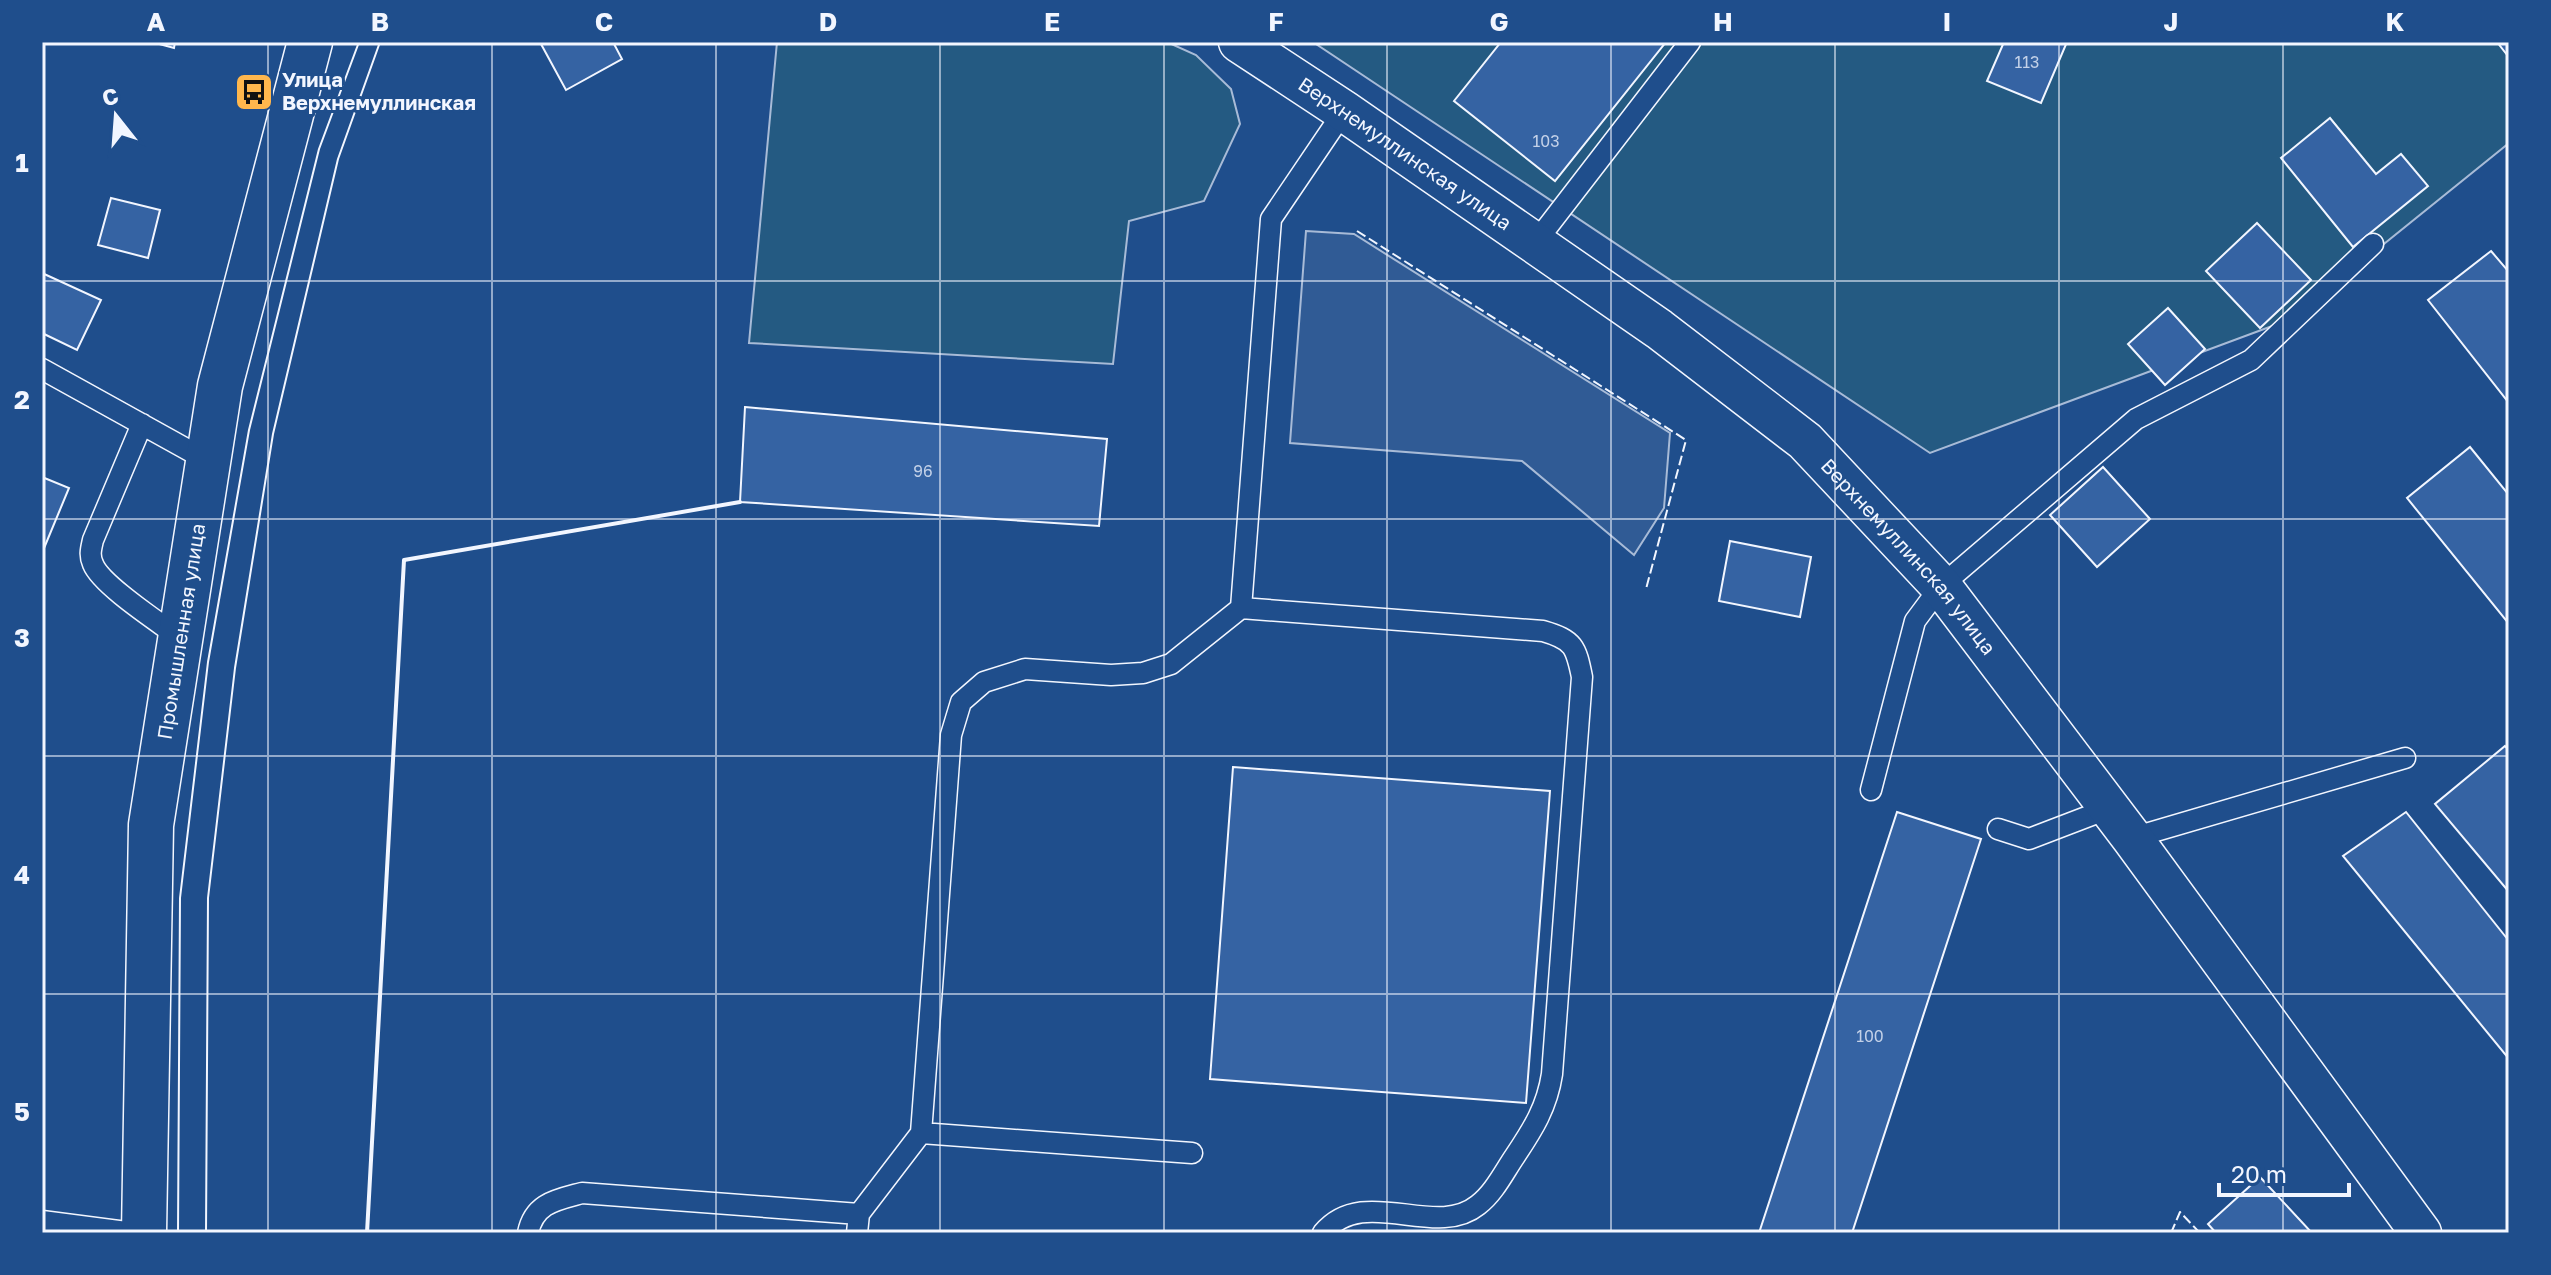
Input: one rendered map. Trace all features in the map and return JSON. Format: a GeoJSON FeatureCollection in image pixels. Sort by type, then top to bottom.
{"type":"FeatureCollection","features":[{"type":"Feature","properties":{"kind":"street","name":"Промышленная улица"},"geometry":{"type":"LineString","coordinates":[[144,1233],[151,825],[220,386],[310,42]]}},
{"type":"Feature","properties":{"kind":"street","name":"Верхнемуллинская улица"},"geometry":{"type":"LineString","coordinates":[[1239,42],[1659,329],[1805,441],[1941,586],[2121,823],[2420,1233]]}},
{"type":"Feature","properties":{"kind":"lane"},"geometry":{"type":"LineString","coordinates":[[1535,243],[1690,42]]}},
{"type":"Feature","properties":{"kind":"lane"},"geometry":{"type":"LineString","coordinates":[[1241,608],[1271,219],[1344,111]]}},
{"type":"Feature","properties":{"kind":"lane"},"geometry":{"type":"LineString","coordinates":[[1871,790],[1915,621],[1941,586],[2136,419],[2251,360],[2373,244]]}},
{"type":"Feature","properties":{"kind":"lane"},"geometry":{"type":"LineString","coordinates":[[42,369],[208,461]]}},
{"type":"Feature","properties":{"kind":"lane"},"geometry":{"type":"LineString","coordinates":[[142,424],[89,554],[94,568],[105,580],[180,638]]}},
{"type":"Feature","properties":{"kind":"lane"},"geometry":{"type":"LineString","coordinates":[[528,1233],[531,1219],[550,1201],[582,1193],[858,1224],[921,1133],[951,735],[961,702],[984,682],[1025,669],[1111,675],[1143,673],[1171,664],[1241,608],[1543,631],[1566,637],[1578,653],[1582,677],[1552,1074],[1549,1097],[1542,1115],[1492,1190],[1477,1206],[1458,1215],[1366,1211],[1339,1217],[1323,1233]]}},
{"type":"Feature","properties":{"kind":"lane"},"geometry":{"type":"LineString","coordinates":[[1998,829],[2029,839],[2121,823],[2405,758]]}},
{"type":"Feature","properties":{"kind":"lane"},"geometry":{"type":"LineString","coordinates":[[921,1133],[1192,1153]]}},
{"type":"Feature","properties":{"kind":"lane"},"geometry":{"type":"LineString","coordinates":[[42,1221],[134,1233]]}},
{"type":"Feature","properties":{"kind":"shaded area"},"geometry":{"type":"Polygon","coordinates":[[[777,42],[1167,42],[1196,55],[1231,89],[1240,124],[1204,201],[1129,221],[1113,364],[749,343],[777,42]]]}},
{"type":"Feature","properties":{"kind":"shaded area"},"geometry":{"type":"Polygon","coordinates":[[[1313,42],[2509,42],[2509,143],[2291,319],[1930,453],[1313,42]]]}},
{"type":"Feature","properties":{"kind":"shaded area"},"geometry":{"type":"Polygon","coordinates":[[[1306,231],[1354,234],[1670,433],[1664,508],[1634,555],[1522,461],[1290,443],[1306,231]]]}},
{"type":"Feature","properties":{"kind":"building"},"geometry":{"type":"Polygon","coordinates":[[[152,42],[175,42],[174,48],[152,42]]]}},
{"type":"Feature","properties":{"kind":"building"},"geometry":{"type":"Polygon","coordinates":[[[613,42],[622,59],[566,90],[541,44],[613,42]]]}},
{"type":"Feature","properties":{"kind":"building"},"geometry":{"type":"Polygon","coordinates":[[[1501,42],[1666,42],[1555,181],[1454,101],[1501,42]]]}},
{"type":"Feature","properties":{"kind":"building"},"geometry":{"type":"Polygon","coordinates":[[[2004,42],[2067,42],[2041,103],[1987,81],[2004,42]]]}},
{"type":"Feature","properties":{"kind":"building"},"geometry":{"type":"Polygon","coordinates":[[[2497,42],[2509,42],[2509,56],[2508,56],[2497,42]]]}},
{"type":"Feature","properties":{"kind":"building"},"geometry":{"type":"Polygon","coordinates":[[[2330,118],[2376,174],[2401,154],[2428,186],[2353,247],[2281,158],[2330,118]]]}},
{"type":"Feature","properties":{"kind":"building"},"geometry":{"type":"Polygon","coordinates":[[[111,198],[160,210],[148,258],[98,245],[111,198]]]}},
{"type":"Feature","properties":{"kind":"building"},"geometry":{"type":"Polygon","coordinates":[[[2257,223],[2311,280],[2260,328],[2206,271],[2257,223]]]}},
{"type":"Feature","properties":{"kind":"building"},"geometry":{"type":"Polygon","coordinates":[[[2491,251],[2509,272],[2509,403],[2428,300],[2491,251]]]}},
{"type":"Feature","properties":{"kind":"building"},"geometry":{"type":"Polygon","coordinates":[[[42,273],[101,300],[77,350],[42,333],[42,273]]]}},
{"type":"Feature","properties":{"kind":"building"},"geometry":{"type":"Polygon","coordinates":[[[2168,308],[2205,349],[2165,385],[2128,344],[2168,308]]]}},
{"type":"Feature","properties":{"kind":"building"},"geometry":{"type":"Polygon","coordinates":[[[745,407],[1107,439],[1099,526],[740,502],[745,407]]]}},
{"type":"Feature","properties":{"kind":"building"},"geometry":{"type":"Polygon","coordinates":[[[2470,447],[2509,495],[2509,624],[2407,498],[2470,447]]]}},
{"type":"Feature","properties":{"kind":"building"},"geometry":{"type":"Polygon","coordinates":[[[2103,467],[2150,519],[2097,567],[2050,515],[2103,467]]]}},
{"type":"Feature","properties":{"kind":"building"},"geometry":{"type":"Polygon","coordinates":[[[42,477],[69,488],[42,553],[42,477]]]}},
{"type":"Feature","properties":{"kind":"building"},"geometry":{"type":"Polygon","coordinates":[[[1730,541],[1811,557],[1800,617],[1719,601],[1730,541]]]}},
{"type":"Feature","properties":{"kind":"building"},"geometry":{"type":"Polygon","coordinates":[[[2505,746],[2509,751],[2509,892],[2435,804],[2505,746]]]}},
{"type":"Feature","properties":{"kind":"building"},"geometry":{"type":"Polygon","coordinates":[[[1233,767],[1550,791],[1526,1103],[1210,1079],[1233,767]]]}},
{"type":"Feature","properties":{"kind":"building"},"geometry":{"type":"Polygon","coordinates":[[[1897,812],[1981,839],[1852,1233],[1759,1233],[1897,812]]]}},
{"type":"Feature","properties":{"kind":"building"},"geometry":{"type":"Polygon","coordinates":[[[2406,812],[2509,941],[2509,1059],[2343,856],[2406,812]]]}},
{"type":"Feature","properties":{"kind":"building"},"geometry":{"type":"Polygon","coordinates":[[[2260,1177],[2312,1233],[2216,1233],[2208,1224],[2260,1177]]]}},
{"type":"Feature","properties":{"kind":"tram line"},"geometry":{"type":"LineString","coordinates":[[178,1233],[180,898],[208,662],[249,430],[319,149],[359,42]]}},
{"type":"Feature","properties":{"kind":"tram line"},"geometry":{"type":"LineString","coordinates":[[206,1233],[208,898],[235,668],[273,434],[338,159],[380,42]]}},
{"type":"Feature","properties":{"kind":"fence"},"geometry":{"type":"LineString","coordinates":[[1357,231],[1686,440],[1646,589]]}},
{"type":"Feature","properties":{"kind":"fence"},"geometry":{"type":"LineString","coordinates":[[2171,1233],[2180,1212],[2200,1233]]}},
{"type":"Feature","properties":{"kind":"wall"},"geometry":{"type":"LineString","coordinates":[[367,1233],[404,560],[740,502]]}},
{"type":"Feature","properties":{"kind":"place","name":"Улица Верхнемуллинская"},"geometry":{"type":"Point","coordinates":[254,92]}}]}
